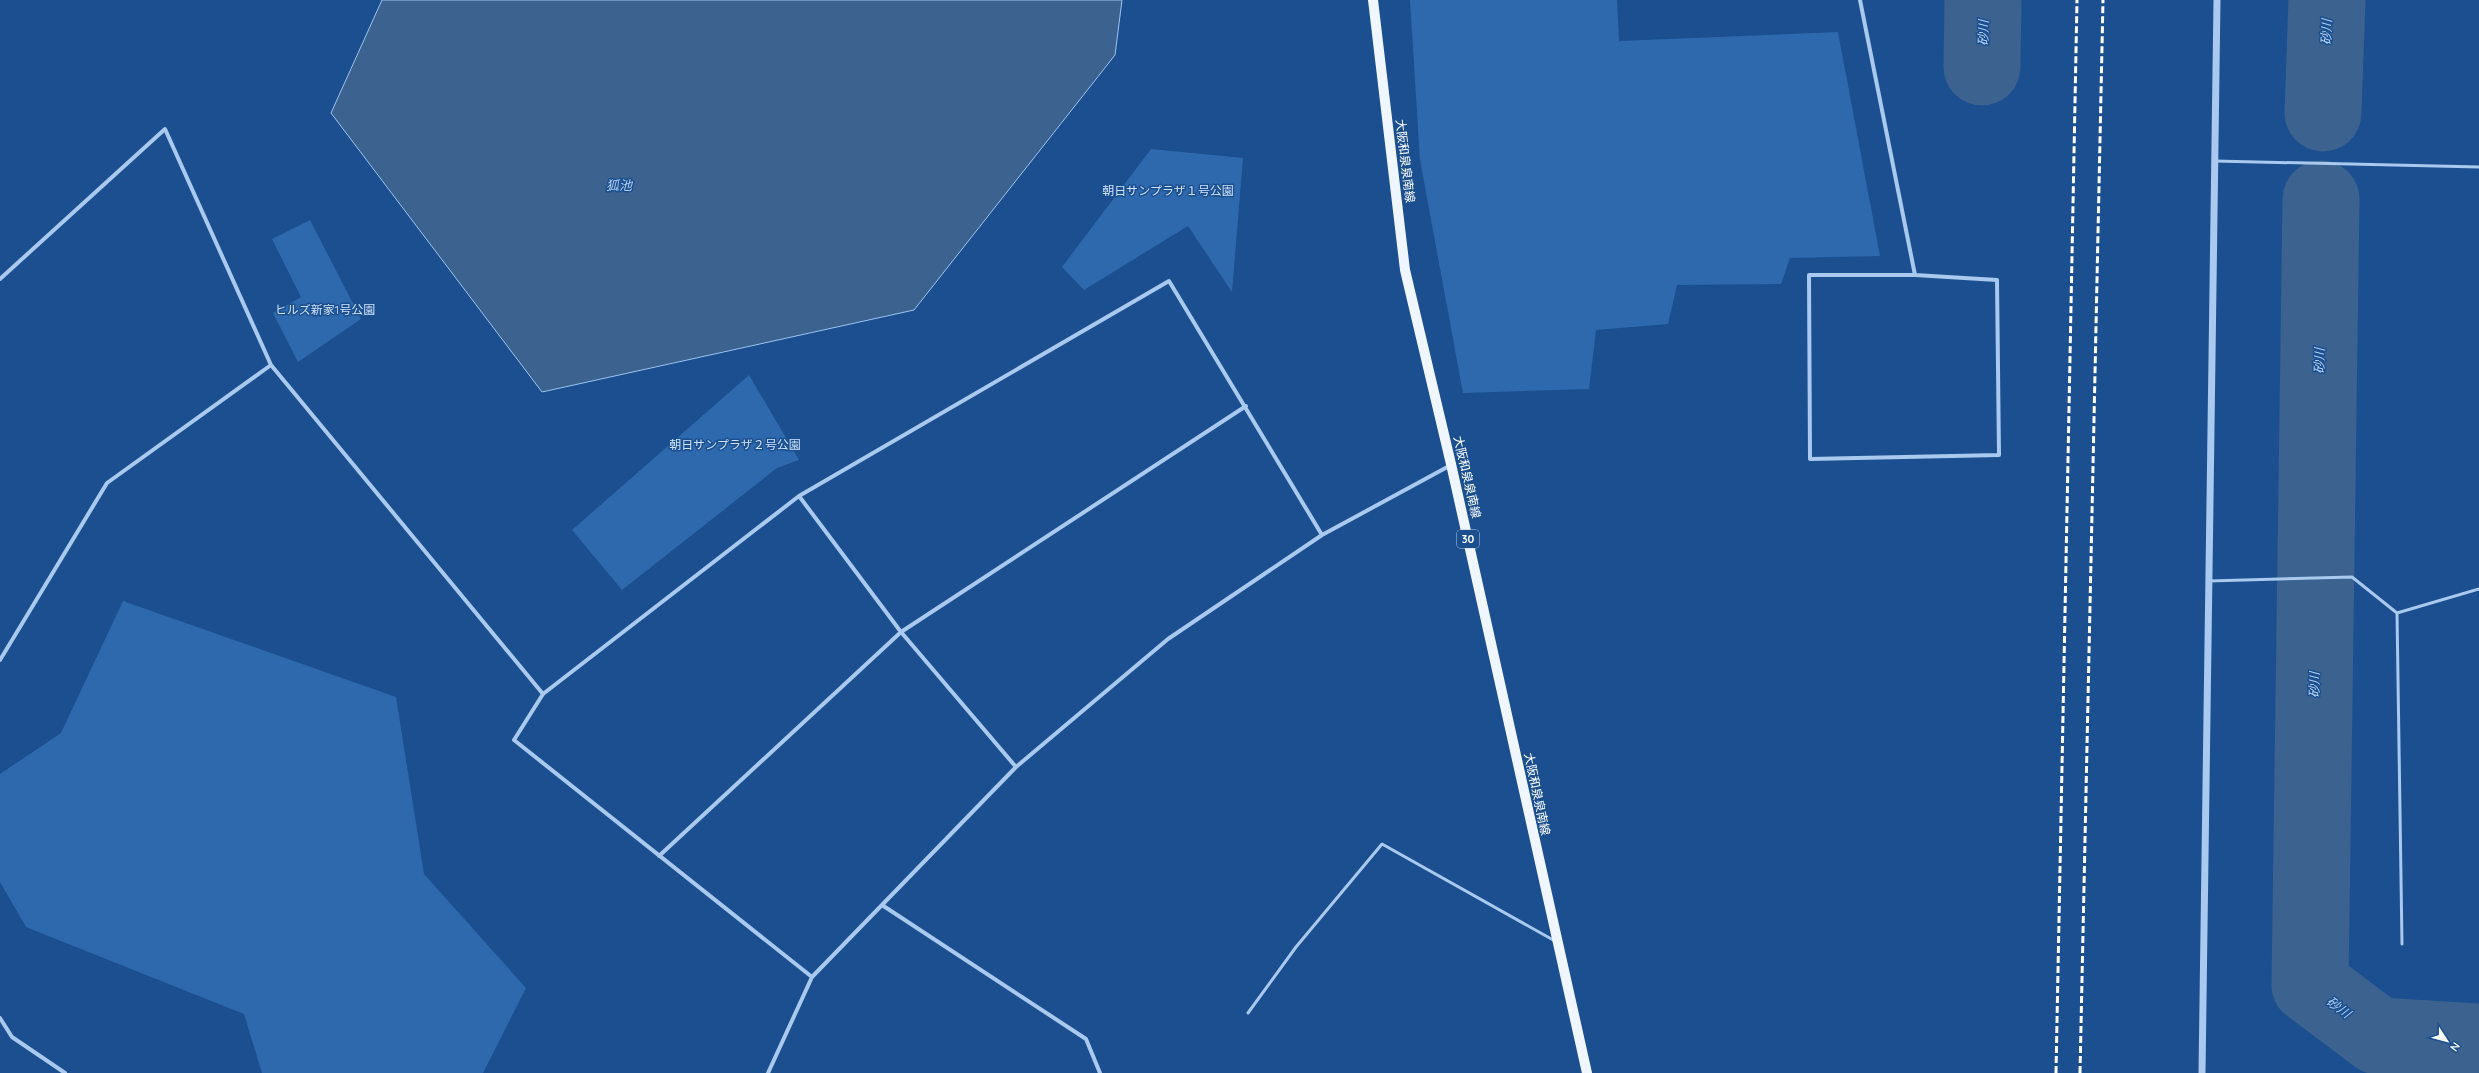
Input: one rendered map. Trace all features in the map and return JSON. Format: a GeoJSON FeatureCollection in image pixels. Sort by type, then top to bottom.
{"type":"FeatureCollection","features":[{"type":"Feature","properties":{"kind":"main road","name":"大阪和泉泉南線"},"geometry":{"type":"LineString","coordinates":[[1373,0],[1405,270],[1451,464],[1556,942],[1587,1073]]}},
{"type":"Feature","properties":{"kind":"street"},"geometry":{"type":"LineString","coordinates":[[1860,0],[1915,275]]}},
{"type":"Feature","properties":{"kind":"street"},"geometry":{"type":"LineString","coordinates":[[2202,1073],[2217,0]]}},
{"type":"Feature","properties":{"kind":"street"},"geometry":{"type":"LineString","coordinates":[[0,279],[165,129],[271,365],[543,694]]}},
{"type":"Feature","properties":{"kind":"street"},"geometry":{"type":"LineString","coordinates":[[1809,275],[1915,275],[1997,280],[1999,455],[1810,459],[1809,275]]}},
{"type":"Feature","properties":{"kind":"street"},"geometry":{"type":"LineString","coordinates":[[812,978],[514,740],[543,694],[799,496],[1169,281],[1246,406],[1322,535]]}},
{"type":"Feature","properties":{"kind":"street"},"geometry":{"type":"LineString","coordinates":[[0,660],[107,483],[271,365]]}},
{"type":"Feature","properties":{"kind":"street"},"geometry":{"type":"LineString","coordinates":[[660,856],[900,632],[1246,406]]}},
{"type":"Feature","properties":{"kind":"street"},"geometry":{"type":"LineString","coordinates":[[768,1073],[812,978],[1016,767],[1168,639],[1322,535],[1451,464]]}},
{"type":"Feature","properties":{"kind":"street"},"geometry":{"type":"LineString","coordinates":[[799,496],[900,632],[1016,767]]}},
{"type":"Feature","properties":{"kind":"street"},"geometry":{"type":"LineString","coordinates":[[882,904],[1086,1039],[1100,1073]]}},
{"type":"Feature","properties":{"kind":"street"},"geometry":{"type":"LineString","coordinates":[[0,1018],[12,1037],[65,1073]]}},
{"type":"Feature","properties":{"kind":"lane"},"geometry":{"type":"LineString","coordinates":[[2214,161],[2479,167]]}},
{"type":"Feature","properties":{"kind":"lane"},"geometry":{"type":"LineString","coordinates":[[2208,581],[2352,577],[2397,613]]}},
{"type":"Feature","properties":{"kind":"lane"},"geometry":{"type":"LineString","coordinates":[[2397,613],[2479,589]]}},
{"type":"Feature","properties":{"kind":"lane"},"geometry":{"type":"LineString","coordinates":[[2397,613],[2402,944]]}},
{"type":"Feature","properties":{"kind":"lane"},"geometry":{"type":"LineString","coordinates":[[1248,1013],[1296,947],[1382,844],[1556,942]]}},
{"type":"Feature","properties":{"kind":"green space"},"geometry":{"type":"Polygon","coordinates":[[[1410,0],[1617,0],[1619,41],[1838,32],[1880,256],[1790,258],[1781,284],[1677,285],[1668,324],[1596,330],[1589,389],[1463,393],[1420,160],[1410,0]]]}},
{"type":"Feature","properties":{"kind":"green space","name":"朝日サンプラザ１号公園"},"geometry":{"type":"Polygon","coordinates":[[[1151,149],[1243,158],[1232,292],[1188,226],[1084,290],[1062,267],[1151,149]]]}},
{"type":"Feature","properties":{"kind":"green space","name":"ヒルズ新家1号公園"},"geometry":{"type":"Polygon","coordinates":[[[310,220],[361,319],[298,362],[273,313],[301,297],[272,239],[310,220]]]}},
{"type":"Feature","properties":{"kind":"green space","name":"朝日サンプラザ２号公園"},"geometry":{"type":"Polygon","coordinates":[[[749,375],[799,460],[777,468],[622,590],[572,530],[749,375]]]}},
{"type":"Feature","properties":{"kind":"green space"},"geometry":{"type":"Polygon","coordinates":[[[123,601],[396,697],[424,874],[526,988],[483,1073],[262,1073],[244,1014],[26,927],[0,882],[0,774],[61,733],[123,601]]]}},
{"type":"Feature","properties":{"kind":"water","name":"狐池"},"geometry":{"type":"Polygon","coordinates":[[[382,0],[1122,0],[1115,55],[914,310],[542,392],[331,113],[382,0]]]}},
{"type":"Feature","properties":{"kind":"waterway","name":"砂川"},"geometry":{"type":"LineString","coordinates":[[1982,67],[1983,0]]}},
{"type":"Feature","properties":{"kind":"waterway","name":"砂川"},"geometry":{"type":"LineString","coordinates":[[2323,113],[2327,0]]}},
{"type":"Feature","properties":{"kind":"waterway","name":"砂川"},"geometry":{"type":"LineString","coordinates":[[2321,199],[2310,985],[2378,1036],[2479,1042]]}},
{"type":"Feature","properties":{"kind":"railway"},"geometry":{"type":"LineString","coordinates":[[2056,1073],[2077,0]]}},
{"type":"Feature","properties":{"kind":"railway"},"geometry":{"type":"LineString","coordinates":[[2080,1073],[2103,0]]}}]}
